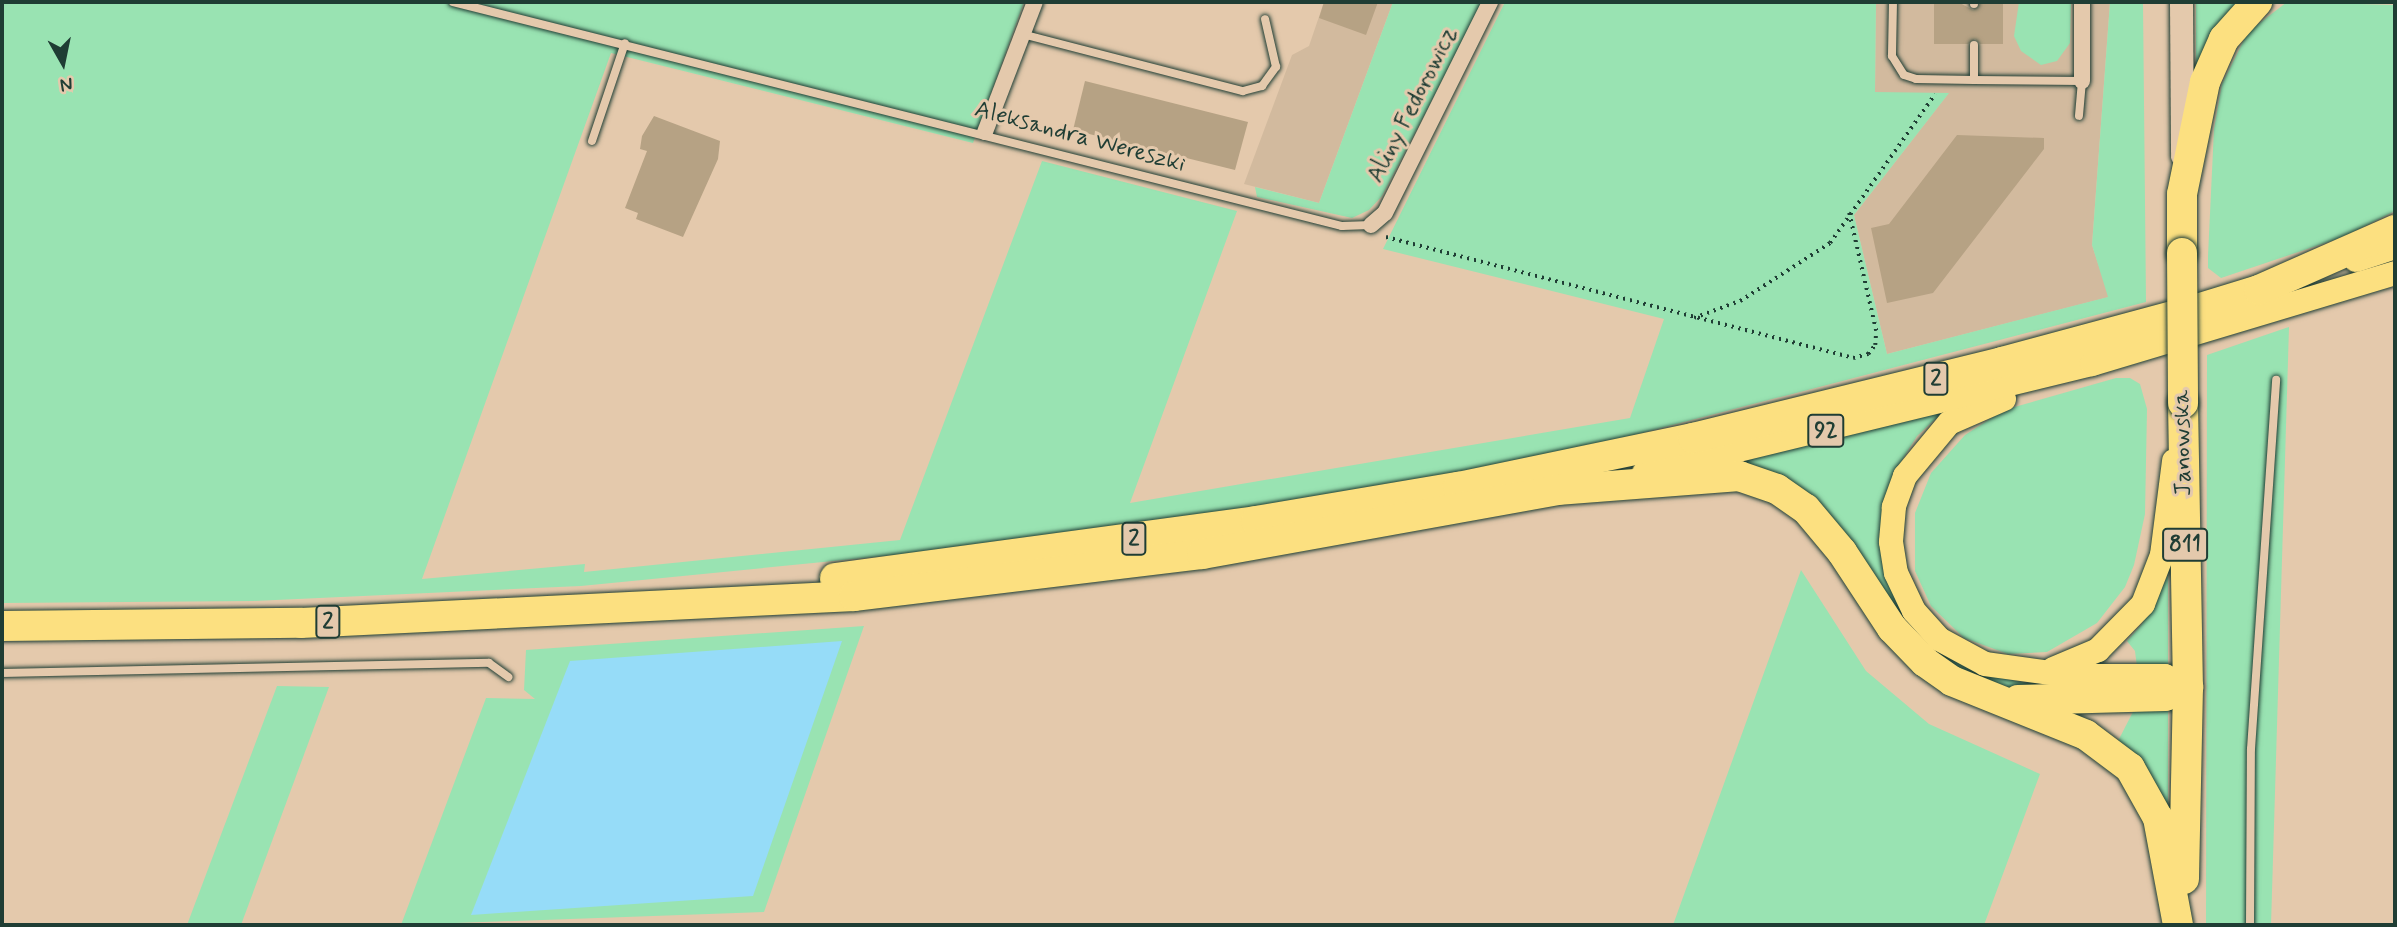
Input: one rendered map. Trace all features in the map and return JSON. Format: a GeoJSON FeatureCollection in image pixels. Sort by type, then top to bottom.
{"type":"FeatureCollection","features":[{"type":"Feature","properties":{"kind":"highway"},"geometry":{"type":"LineString","coordinates":[[2182,194],[2214,58],[2236,22],[2257,2]]}},
{"type":"Feature","properties":{"kind":"highway","name":"Janowska"},"geometry":{"type":"LineString","coordinates":[[2180,925],[2188,687],[2182,194]]}},
{"type":"Feature","properties":{"kind":"highway"},"geometry":{"type":"LineString","coordinates":[[2259,290],[2395,230]]}},
{"type":"Feature","properties":{"kind":"highway","name":"2"},"geometry":{"type":"LineString","coordinates":[[654,604],[1163,535],[1519,475],[1975,369],[2259,290]]}},
{"type":"Feature","properties":{"kind":"highway"},"geometry":{"type":"LineString","coordinates":[[1558,490],[1717,474],[1739,476],[1777,489],[1823,528],[1907,646],[1952,681],[2086,735],[2119,757],[2139,779],[2158,818],[2180,925]]}},
{"type":"Feature","properties":{"kind":"highway","name":"2"},"geometry":{"type":"LineString","coordinates":[[2,626],[313,623],[654,604],[786,601],[1010,579],[1215,552],[1558,490]]}},
{"type":"Feature","properties":{"kind":"highway"},"geometry":{"type":"LineString","coordinates":[[2007,701],[2165,696],[2188,687]]}},
{"type":"Feature","properties":{"kind":"main road","name":"Janowska"},"geometry":{"type":"LineString","coordinates":[[2180,2],[2182,194]]}},
{"type":"Feature","properties":{"kind":"main road"},"geometry":{"type":"LineString","coordinates":[[2259,290],[2395,247]]}},
{"type":"Feature","properties":{"kind":"main road","name":"92"},"geometry":{"type":"LineString","coordinates":[[1558,490],[1802,437],[2092,364],[2395,273]]}},
{"type":"Feature","properties":{"kind":"main road"},"geometry":{"type":"LineString","coordinates":[[2092,364],[1949,423],[1910,466],[1894,507],[1891,542],[1896,573],[1907,598],[1926,626],[1965,656],[2009,670],[2165,676],[2188,687]]}},
{"type":"Feature","properties":{"kind":"main road"},"geometry":{"type":"LineString","coordinates":[[2039,673],[2082,660],[2109,642],[2132,620],[2150,592],[2162,555],[2183,402]]}},
{"type":"Feature","properties":{"kind":"street"},"geometry":{"type":"LineString","coordinates":[[985,132],[1035,2]]}},
{"type":"Feature","properties":{"kind":"street","name":"Aliny Fedorowicz"},"geometry":{"type":"LineString","coordinates":[[1371,225],[1385,213],[1490,2]]}},
{"type":"Feature","properties":{"kind":"street"},"geometry":{"type":"LineString","coordinates":[[2082,2],[2082,82]]}},
{"type":"Feature","properties":{"kind":"lane","name":"Aleksandra Wereszki"},"geometry":{"type":"LineString","coordinates":[[453,2],[985,132],[1342,226],[1371,225]]}},
{"type":"Feature","properties":{"kind":"lane"},"geometry":{"type":"LineString","coordinates":[[1893,2],[1892,56],[1897,68],[1916,79],[2082,82],[2079,116]]}},
{"type":"Feature","properties":{"kind":"lane"},"geometry":{"type":"LineString","coordinates":[[1022,34],[1243,91],[1262,86],[1276,67],[1265,19]]}},
{"type":"Feature","properties":{"kind":"lane"},"geometry":{"type":"LineString","coordinates":[[592,141],[625,43]]}},
{"type":"Feature","properties":{"kind":"lane"},"geometry":{"type":"LineString","coordinates":[[1973,80],[1974,45]]}},
{"type":"Feature","properties":{"kind":"lane"},"geometry":{"type":"LineString","coordinates":[[2249,925],[2251,749],[2276,380]]}},
{"type":"Feature","properties":{"kind":"lane"},"geometry":{"type":"LineString","coordinates":[[2,673],[489,663],[508,677]]}},
{"type":"Feature","properties":{"kind":"path"},"geometry":{"type":"LineString","coordinates":[[1692,319],[1740,301],[1830,243],[1945,80]]}},
{"type":"Feature","properties":{"kind":"path"},"geometry":{"type":"LineString","coordinates":[[1371,225],[1377,234],[1692,319],[1853,358],[1868,354],[1875,345],[1876,331],[1849,213]]}},
{"type":"Feature","properties":{"kind":"shaded area"},"geometry":{"type":"Polygon","coordinates":[[[1324,2],[1393,2],[1319,203],[1244,184],[1292,55],[1309,46],[1324,2]]]}},
{"type":"Feature","properties":{"kind":"shaded area"},"geometry":{"type":"Polygon","coordinates":[[[1876,2],[2110,2],[2092,245],[2109,297],[1887,354],[1854,215],[1948,94],[1875,93],[1876,2]]]}},
{"type":"Feature","properties":{"kind":"green space"},"geometry":{"type":"Polygon","coordinates":[[[2,2],[1024,2],[973,143],[611,53],[422,579],[585,564],[584,572],[900,540],[1042,161],[1237,211],[1130,503],[1630,418],[1664,319],[1383,249],[1505,2],[1876,2],[1875,92],[1949,93],[1854,215],[1887,354],[2108,297],[2092,245],[2110,2],[2143,2],[2146,302],[1565,453],[1260,512],[986,546],[581,586],[253,601],[2,603],[2,2]]]}},
{"type":"Feature","properties":{"kind":"green space"},"geometry":{"type":"Polygon","coordinates":[[[1393,2],[1483,2],[1382,196],[1369,210],[1352,218],[1257,197],[1255,187],[1319,203],[1393,2]]]}},
{"type":"Feature","properties":{"kind":"green space"},"geometry":{"type":"Polygon","coordinates":[[[2019,2],[2071,2],[2070,43],[2057,61],[2041,65],[2021,51],[2014,36],[2019,2]]]}},
{"type":"Feature","properties":{"kind":"green space"},"geometry":{"type":"Polygon","coordinates":[[[2196,2],[2239,2],[2196,81],[2196,2]]]}},
{"type":"Feature","properties":{"kind":"green space"},"geometry":{"type":"Polygon","coordinates":[[[2287,2],[2395,5],[2395,211],[2343,237],[2221,278],[2208,268],[2208,256],[2214,129],[2222,84],[2248,32],[2287,2]]]}},
{"type":"Feature","properties":{"kind":"green space"},"geometry":{"type":"Polygon","coordinates":[[[2289,327],[2271,925],[2206,925],[2207,355],[2289,327]]]}},
{"type":"Feature","properties":{"kind":"green space"},"geometry":{"type":"Polygon","coordinates":[[[2116,378],[2130,378],[2140,384],[2147,409],[2145,514],[2134,565],[2125,587],[2097,623],[2047,652],[2008,654],[1964,638],[1931,606],[1915,571],[1915,513],[1931,473],[1965,435],[2004,410],[2116,378]]]}},
{"type":"Feature","properties":{"kind":"green space"},"geometry":{"type":"Polygon","coordinates":[[[1944,411],[1917,436],[1894,473],[1883,563],[1983,674],[2026,683],[2113,683],[2010,689],[1942,663],[1880,593],[1733,463],[1944,411]]]}},
{"type":"Feature","properties":{"kind":"green space"},"geometry":{"type":"Polygon","coordinates":[[[1801,570],[1866,671],[1929,724],[2040,774],[1984,925],[1673,925],[1801,570]]]}},
{"type":"Feature","properties":{"kind":"green space"},"geometry":{"type":"Polygon","coordinates":[[[2168,576],[2168,668],[2137,667],[2135,651],[2127,641],[2142,624],[2168,576]]]}},
{"type":"Feature","properties":{"kind":"green space"},"geometry":{"type":"Polygon","coordinates":[[[864,626],[764,912],[401,925],[486,698],[535,699],[524,690],[526,650],[864,626]]]}},
{"type":"Feature","properties":{"kind":"green space"},"geometry":{"type":"Polygon","coordinates":[[[277,686],[329,687],[241,925],[187,925],[277,686]]]}},
{"type":"Feature","properties":{"kind":"green space"},"geometry":{"type":"Polygon","coordinates":[[[2168,705],[2168,804],[2118,741],[2136,706],[2168,705]]]}},
{"type":"Feature","properties":{"kind":"water"},"geometry":{"type":"Polygon","coordinates":[[[842,641],[753,896],[471,915],[570,661],[842,641]]]}},
{"type":"Feature","properties":{"kind":"building"},"geometry":{"type":"Polygon","coordinates":[[[1324,2],[1378,2],[1366,35],[1319,18],[1324,2]]]}},
{"type":"Feature","properties":{"kind":"building"},"geometry":{"type":"Polygon","coordinates":[[[1934,2],[1958,2],[1973,10],[1980,4],[2003,4],[2003,44],[1980,44],[1975,39],[1968,44],[1934,44],[1934,2]]]}},
{"type":"Feature","properties":{"kind":"building"},"geometry":{"type":"Polygon","coordinates":[[[1085,81],[1248,122],[1235,170],[1073,130],[1085,81]]]}},
{"type":"Feature","properties":{"kind":"building"},"geometry":{"type":"Polygon","coordinates":[[[654,116],[720,141],[718,159],[683,237],[636,219],[638,213],[625,208],[647,151],[640,149],[642,136],[654,116]]]}},
{"type":"Feature","properties":{"kind":"building"},"geometry":{"type":"Polygon","coordinates":[[[1957,135],[2044,138],[2044,149],[1933,293],[1887,303],[1871,228],[1889,224],[1957,135]]]}}]}
